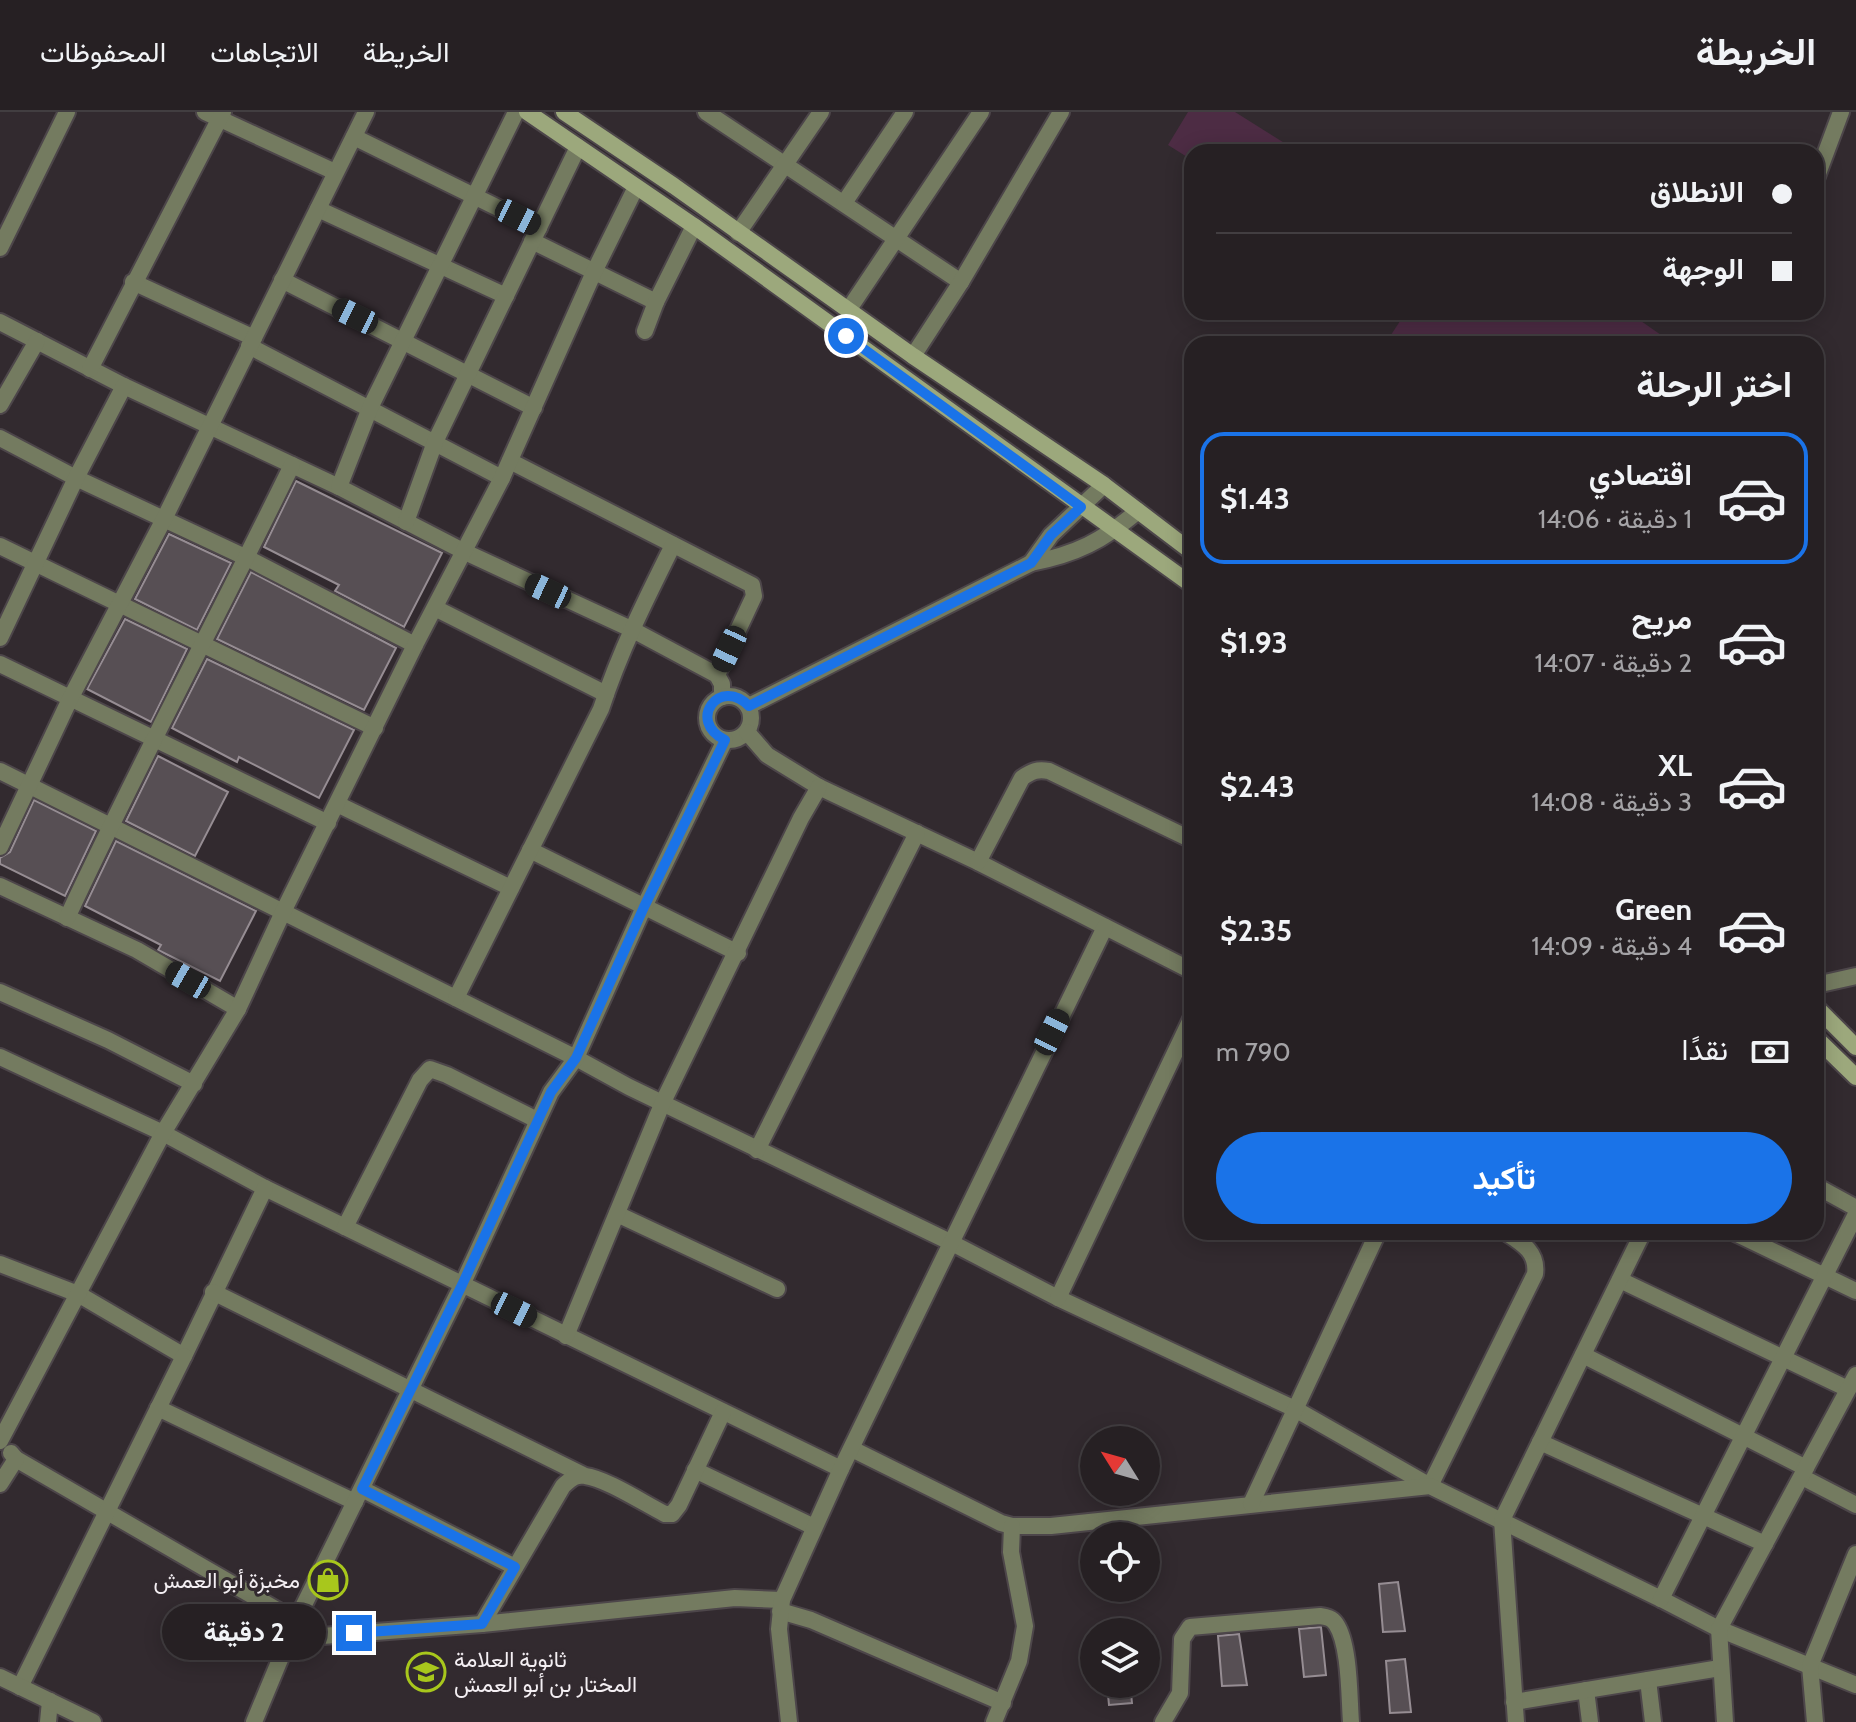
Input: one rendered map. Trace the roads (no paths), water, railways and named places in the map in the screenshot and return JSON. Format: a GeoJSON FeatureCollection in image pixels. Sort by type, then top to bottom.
{"type":"FeatureCollection","features":[{"type":"Feature","properties":{"kind":"main road"},"geometry":{"type":"LineString","coordinates":[[527,112],[694,226],[1184,579]]}},
{"type":"Feature","properties":{"kind":"main road"},"geometry":{"type":"LineString","coordinates":[[564,112],[913,356],[1104,485],[1184,546]]}},
{"type":"Feature","properties":{"kind":"main road"},"geometry":{"type":"LineString","coordinates":[[1824,1015],[1856,1047]]}},
{"type":"Feature","properties":{"kind":"main road"},"geometry":{"type":"LineString","coordinates":[[1824,1046],[1856,1077]]}},
{"type":"Feature","properties":{"kind":"street"},"geometry":{"type":"LineString","coordinates":[[0,248],[6,218],[67,112]]}},
{"type":"Feature","properties":{"kind":"street"},"geometry":{"type":"LineString","coordinates":[[0,847],[70,699],[164,519],[366,112]]}},
{"type":"Feature","properties":{"kind":"street"},"geometry":{"type":"LineString","coordinates":[[339,487],[370,408],[516,112]]}},
{"type":"Feature","properties":{"kind":"street"},"geometry":{"type":"LineString","coordinates":[[706,112],[961,282]]}},
{"type":"Feature","properties":{"kind":"street"},"geometry":{"type":"LineString","coordinates":[[738,233],[821,112]]}},
{"type":"Feature","properties":{"kind":"street"},"geometry":{"type":"LineString","coordinates":[[844,203],[905,112]]}},
{"type":"Feature","properties":{"kind":"street"},"geometry":{"type":"LineString","coordinates":[[849,309],[981,112]]}},
{"type":"Feature","properties":{"kind":"street"},"geometry":{"type":"LineString","coordinates":[[913,356],[961,282],[1061,112]]}},
{"type":"Feature","properties":{"kind":"street"},"geometry":{"type":"LineString","coordinates":[[1824,158],[1841,112]]}},
{"type":"Feature","properties":{"kind":"street"},"geometry":{"type":"LineString","coordinates":[[90,369],[215,114],[335,172]]}},
{"type":"Feature","properties":{"kind":"street"},"geometry":{"type":"LineString","coordinates":[[354,137],[475,196],[594,272],[656,302]]}},
{"type":"Feature","properties":{"kind":"street"},"geometry":{"type":"LineString","coordinates":[[406,522],[435,442],[578,147]]}},
{"type":"Feature","properties":{"kind":"street"},"geometry":{"type":"LineString","coordinates":[[636,187],[594,272],[502,478],[415,645],[238,1009],[163,1133],[0,1441],[16,1459],[294,1626],[322,1636],[482,1624],[735,1598],[781,1606],[1003,1703]]}},
{"type":"Feature","properties":{"kind":"street"},"geometry":{"type":"LineString","coordinates":[[318,209],[506,296]]}},
{"type":"Feature","properties":{"kind":"street"},"geometry":{"type":"LineString","coordinates":[[645,331],[694,226]]}},
{"type":"Feature","properties":{"kind":"street"},"geometry":{"type":"LineString","coordinates":[[282,280],[534,408]]}},
{"type":"Feature","properties":{"kind":"street"},"geometry":{"type":"LineString","coordinates":[[133,282],[502,478]]}},
{"type":"Feature","properties":{"kind":"street"},"geometry":{"type":"LineString","coordinates":[[0,322],[465,552],[631,629],[717,675],[722,684],[722,697]]}},
{"type":"Feature","properties":{"kind":"street"},"geometry":{"type":"LineString","coordinates":[[0,405],[37,341]]}},
{"type":"Feature","properties":{"kind":"street"},"geometry":{"type":"LineString","coordinates":[[0,638],[76,478],[124,386]]}},
{"type":"Feature","properties":{"kind":"street"},"geometry":{"type":"LineString","coordinates":[[0,438],[76,478],[247,558],[415,645]]}},
{"type":"Feature","properties":{"kind":"street"},"geometry":{"type":"LineString","coordinates":[[510,461],[748,581],[755,591],[717,675]]}},
{"type":"Feature","properties":{"kind":"street"},"geometry":{"type":"LineString","coordinates":[[67,918],[292,465]]}},
{"type":"Feature","properties":{"kind":"street"},"geometry":{"type":"LineString","coordinates":[[1031,563],[1051,535],[1104,485]]}},
{"type":"Feature","properties":{"kind":"street"},"geometry":{"type":"LineString","coordinates":[[749,706],[1031,563],[1066,556],[1096,543],[1138,511]]}},
{"type":"Feature","properties":{"kind":"street"},"geometry":{"type":"LineString","coordinates":[[456,998],[601,709],[631,629],[673,545]]}},
{"type":"Feature","properties":{"kind":"street"},"geometry":{"type":"LineString","coordinates":[[0,546],[375,728]]}},
{"type":"Feature","properties":{"kind":"street"},"geometry":{"type":"LineString","coordinates":[[435,608],[606,694]]}},
{"type":"Feature","properties":{"kind":"street"},"geometry":{"type":"LineString","coordinates":[[0,664],[328,823]]}},
{"type":"Feature","properties":{"kind":"street"},"geometry":{"type":"LineString","coordinates":[[732,695],[749,706],[751,724],[747,732],[737,739],[725,740],[715,735],[708,725],[707,714],[712,703],[722,697],[732,695]]}},
{"type":"Feature","properties":{"kind":"street"},"geometry":{"type":"LineString","coordinates":[[747,732],[767,755],[819,787],[978,862],[1184,967]]}},
{"type":"Feature","properties":{"kind":"street"},"geometry":{"type":"LineString","coordinates":[[254,1722],[294,1626],[462,1285],[537,1120],[551,1092],[576,1058],[644,907],[725,740]]}},
{"type":"Feature","properties":{"kind":"street"},"geometry":{"type":"LineString","coordinates":[[978,862],[1022,778],[1040,769],[1184,836]]}},
{"type":"Feature","properties":{"kind":"street"},"geometry":{"type":"LineString","coordinates":[[0,771],[757,1150],[950,1242],[1058,1298],[1295,1409],[1430,1486],[1719,1629],[1856,1685]]}},
{"type":"Feature","properties":{"kind":"street"},"geometry":{"type":"LineString","coordinates":[[566,1336],[663,1102],[819,787]]}},
{"type":"Feature","properties":{"kind":"street"},"geometry":{"type":"LineString","coordinates":[[337,804],[511,888]]}},
{"type":"Feature","properties":{"kind":"street"},"geometry":{"type":"LineString","coordinates":[[757,1150],[917,833]]}},
{"type":"Feature","properties":{"kind":"street"},"geometry":{"type":"LineString","coordinates":[[530,850],[738,953]]}},
{"type":"Feature","properties":{"kind":"street"},"geometry":{"type":"LineString","coordinates":[[0,886],[137,950],[238,1009]]}},
{"type":"Feature","properties":{"kind":"street"},"geometry":{"type":"LineString","coordinates":[[789,1722],[781,1656],[781,1606],[841,1469],[1105,927]]}},
{"type":"Feature","properties":{"kind":"street"},"geometry":{"type":"LineString","coordinates":[[1824,983],[1856,976]]}},
{"type":"Feature","properties":{"kind":"street"},"geometry":{"type":"LineString","coordinates":[[0,992],[108,1040],[194,1084]]}},
{"type":"Feature","properties":{"kind":"street"},"geometry":{"type":"LineString","coordinates":[[1058,1298],[1184,1032]]}},
{"type":"Feature","properties":{"kind":"street"},"geometry":{"type":"LineString","coordinates":[[1176,1046],[1184,1050]]}},
{"type":"Feature","properties":{"kind":"street"},"geometry":{"type":"LineString","coordinates":[[0,1057],[163,1133],[265,1188],[841,1469]]}},
{"type":"Feature","properties":{"kind":"street"},"geometry":{"type":"LineString","coordinates":[[345,1227],[420,1080],[430,1069],[537,1120]]}},
{"type":"Feature","properties":{"kind":"street"},"geometry":{"type":"LineString","coordinates":[[20,1687],[265,1188]]}},
{"type":"Feature","properties":{"kind":"street"},"geometry":{"type":"LineString","coordinates":[[1661,1599],[1856,1211],[1824,1191]]}},
{"type":"Feature","properties":{"kind":"street"},"geometry":{"type":"LineString","coordinates":[[617,1214],[777,1289]]}},
{"type":"Feature","properties":{"kind":"street"},"geometry":{"type":"LineString","coordinates":[[1251,1504],[1374,1240]]}},
{"type":"Feature","properties":{"kind":"street"},"geometry":{"type":"LineString","coordinates":[[1430,1486],[1535,1274],[1537,1262],[1533,1254],[1515,1240]]}},
{"type":"Feature","properties":{"kind":"street"},"geometry":{"type":"LineString","coordinates":[[1516,1722],[1502,1520],[1639,1240]]}},
{"type":"Feature","properties":{"kind":"street"},"geometry":{"type":"LineString","coordinates":[[1750,1240],[1856,1291]]}},
{"type":"Feature","properties":{"kind":"street"},"geometry":{"type":"LineString","coordinates":[[0,1264],[78,1294],[184,1356]]}},
{"type":"Feature","properties":{"kind":"street"},"geometry":{"type":"LineString","coordinates":[[1620,1280],[1782,1356],[1852,1382],[1719,1629],[1725,1722]]}},
{"type":"Feature","properties":{"kind":"street"},"geometry":{"type":"LineString","coordinates":[[213,1292],[665,1514],[672,1514],[679,1505],[723,1412]]}},
{"type":"Feature","properties":{"kind":"street"},"geometry":{"type":"LineString","coordinates":[[1583,1355],[1742,1436],[1856,1505]]}},
{"type":"Feature","properties":{"kind":"street"},"geometry":{"type":"LineString","coordinates":[[158,1408],[515,1567]]}},
{"type":"Feature","properties":{"kind":"street"},"geometry":{"type":"LineString","coordinates":[[1540,1442],[1765,1544]]}},
{"type":"Feature","properties":{"kind":"street"},"geometry":{"type":"LineString","coordinates":[[852,1449],[1012,1526],[1051,1526],[1430,1486]]}},
{"type":"Feature","properties":{"kind":"street"},"geometry":{"type":"LineString","coordinates":[[0,1484],[16,1459]]}},
{"type":"Feature","properties":{"kind":"street"},"geometry":{"type":"LineString","coordinates":[[695,1470],[814,1527]]}},
{"type":"Feature","properties":{"kind":"street"},"geometry":{"type":"LineString","coordinates":[[482,1624],[563,1486],[573,1477],[583,1475]]}},
{"type":"Feature","properties":{"kind":"street"},"geometry":{"type":"LineString","coordinates":[[994,1722],[1019,1661],[1025,1626],[1011,1552],[1012,1526]]}},
{"type":"Feature","properties":{"kind":"street"},"geometry":{"type":"LineString","coordinates":[[1815,1722],[1810,1666],[1856,1554]]}},
{"type":"Feature","properties":{"kind":"street"},"geometry":{"type":"LineString","coordinates":[[1163,1722],[1180,1693],[1182,1639],[1190,1627],[1320,1616],[1331,1619],[1338,1627],[1344,1647],[1351,1722]]}},
{"type":"Feature","properties":{"kind":"street"},"geometry":{"type":"LineString","coordinates":[[1514,1702],[1720,1668]]}},
{"type":"Feature","properties":{"kind":"street"},"geometry":{"type":"LineString","coordinates":[[0,1677],[93,1722]]}},
{"type":"Feature","properties":{"kind":"street"},"geometry":{"type":"LineString","coordinates":[[1648,1680],[1653,1722]]}},
{"type":"Feature","properties":{"kind":"street"},"geometry":{"type":"LineString","coordinates":[[1586,1690],[1590,1722]]}},
{"type":"Feature","properties":{"kind":"street"},"geometry":{"type":"LineString","coordinates":[[48,1722],[50,1701]]}},
{"type":"Feature","properties":{"kind":"place","name":"مخبزة أبو العمش"},"geometry":{"type":"Point","coordinates":[328,1580]}},
{"type":"Feature","properties":{"kind":"place","name":"ثانوية العلامة المختار بن أبو العمش"},"geometry":{"type":"Point","coordinates":[426,1672]}}]}
